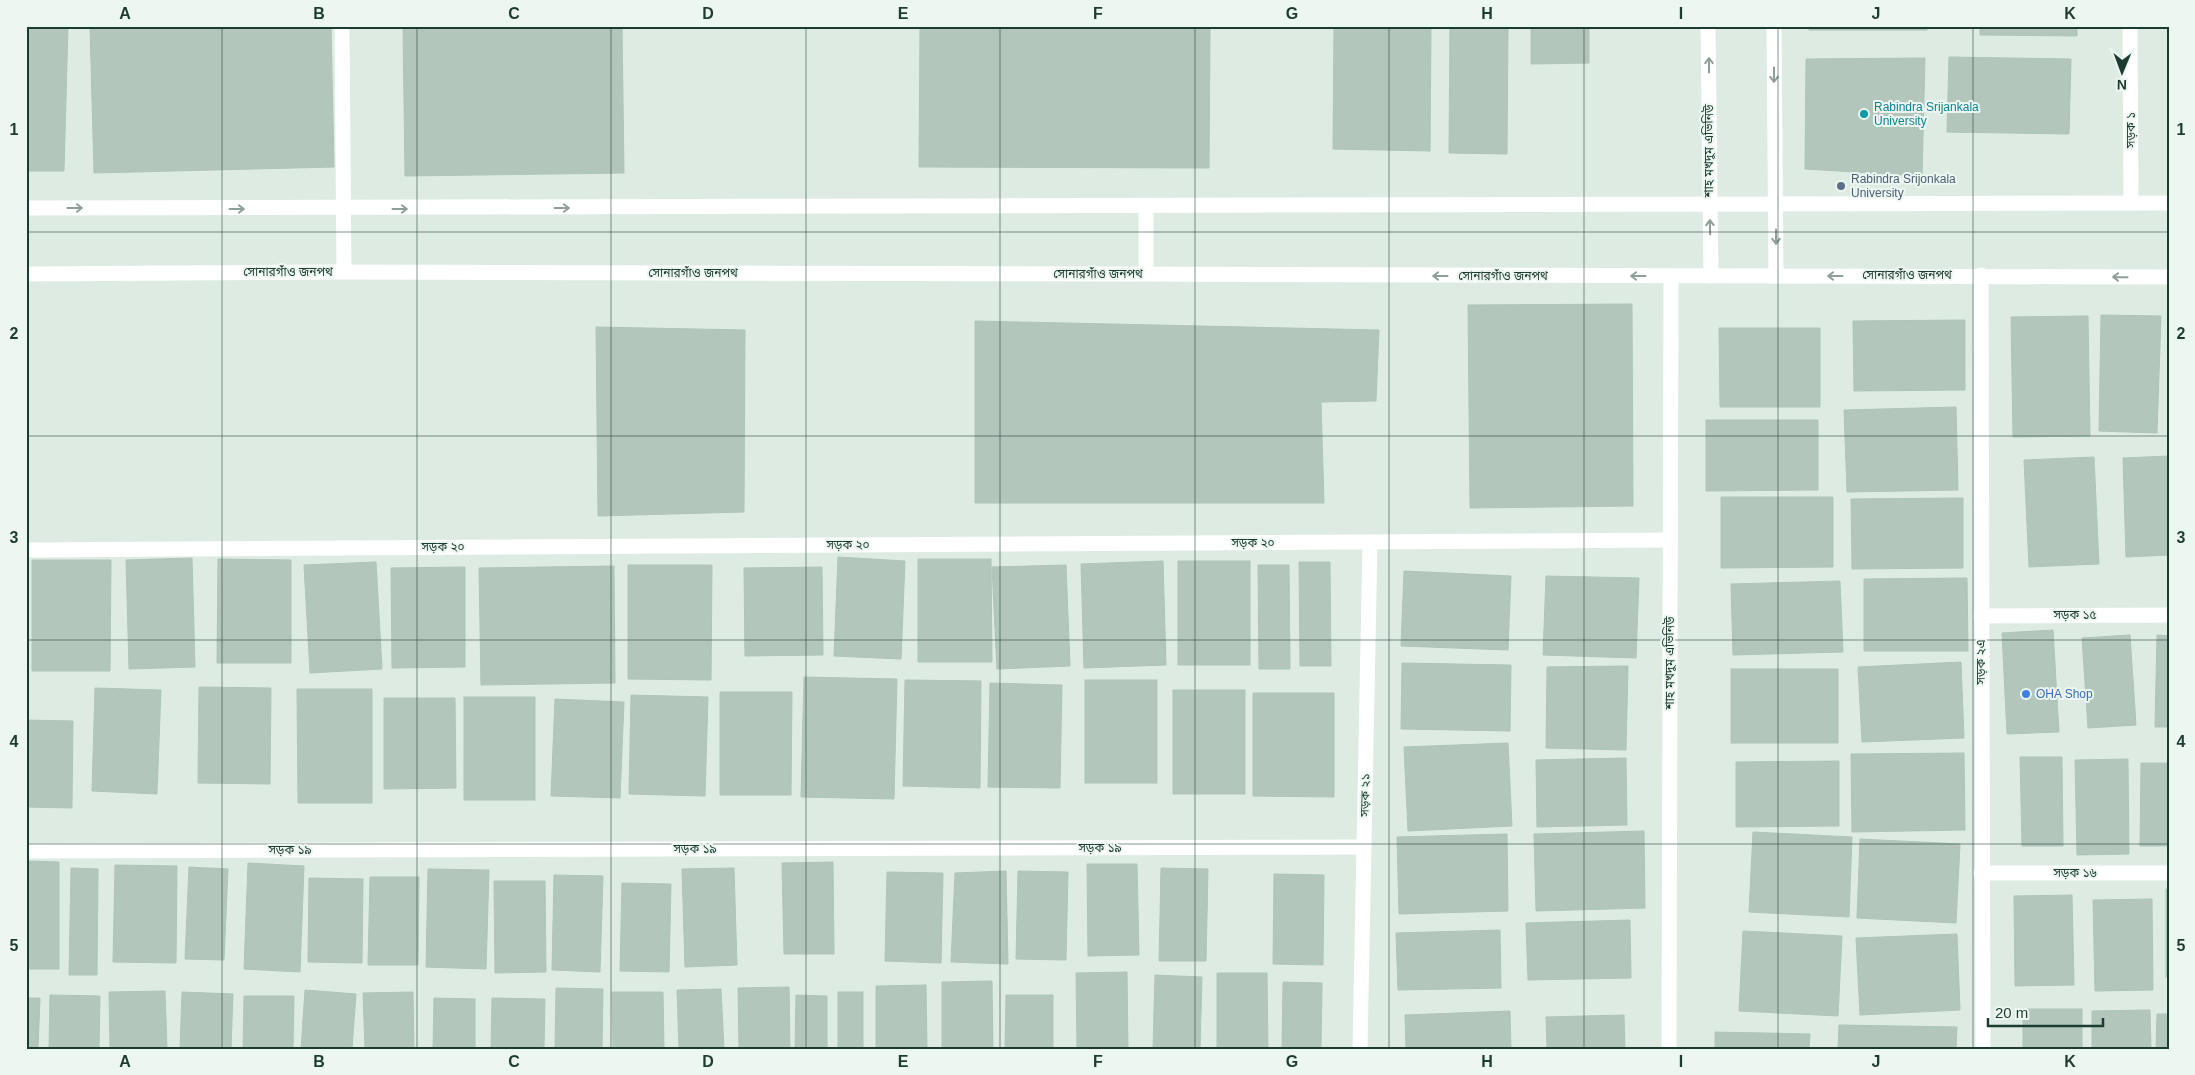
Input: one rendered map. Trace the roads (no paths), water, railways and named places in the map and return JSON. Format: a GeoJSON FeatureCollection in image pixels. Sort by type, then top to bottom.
{"type":"FeatureCollection","features":[{"type":"Feature","properties":{"kind":"street"},"geometry":{"type":"LineString","coordinates":[[342,26],[344,272]]}},
{"type":"Feature","properties":{"kind":"street","name":"শাহ মখদুম এভিনিউ"},"geometry":{"type":"LineString","coordinates":[[1708,26],[1711,276]]}},
{"type":"Feature","properties":{"kind":"street"},"geometry":{"type":"LineString","coordinates":[[1774,26],[1776,276]]}},
{"type":"Feature","properties":{"kind":"street","name":"সড়ক ১"},"geometry":{"type":"LineString","coordinates":[[2130,26],[2131,203]]}},
{"type":"Feature","properties":{"kind":"street"},"geometry":{"type":"LineString","coordinates":[[26,208],[344,209],[2169,203]]}},
{"type":"Feature","properties":{"kind":"street"},"geometry":{"type":"LineString","coordinates":[[1146,206],[1146,274]]}},
{"type":"Feature","properties":{"kind":"street","name":"সোনারগাঁও জনপথ"},"geometry":{"type":"LineString","coordinates":[[26,274],[344,272],[2169,277]]}},
{"type":"Feature","properties":{"kind":"street","name":"সড়ক ২এ"},"geometry":{"type":"LineString","coordinates":[[1981,275],[1980,616],[1983,1049]]}},
{"type":"Feature","properties":{"kind":"street","name":"শাহ মখদুম এভিনিউ"},"geometry":{"type":"LineString","coordinates":[[1669,1049],[1671,277]]}},
{"type":"Feature","properties":{"kind":"street","name":"সড়ক ২০"},"geometry":{"type":"LineString","coordinates":[[26,550],[1670,540]]}},
{"type":"Feature","properties":{"kind":"street","name":"সড়ক ২১"},"geometry":{"type":"LineString","coordinates":[[1360,1049],[1370,542]]}},
{"type":"Feature","properties":{"kind":"street","name":"সড়ক ১৫"},"geometry":{"type":"LineString","coordinates":[[1980,616],[2169,615]]}},
{"type":"Feature","properties":{"kind":"street","name":"সড়ক ১৯"},"geometry":{"type":"LineString","coordinates":[[26,851],[1364,847]]}},
{"type":"Feature","properties":{"kind":"street","name":"সড়ক ১৬"},"geometry":{"type":"LineString","coordinates":[[1981,873],[2169,873]]}},
{"type":"Feature","properties":{"kind":"place","name":"Rabindra Srijankala University"},"geometry":{"type":"Point","coordinates":[1864,114]}},
{"type":"Feature","properties":{"kind":"place","name":"Rabindra Srijonkala University"},"geometry":{"type":"Point","coordinates":[1841,186]}},
{"type":"Feature","properties":{"kind":"place","name":"OHA Shop"},"geometry":{"type":"Point","coordinates":[2026,694]}}]}
